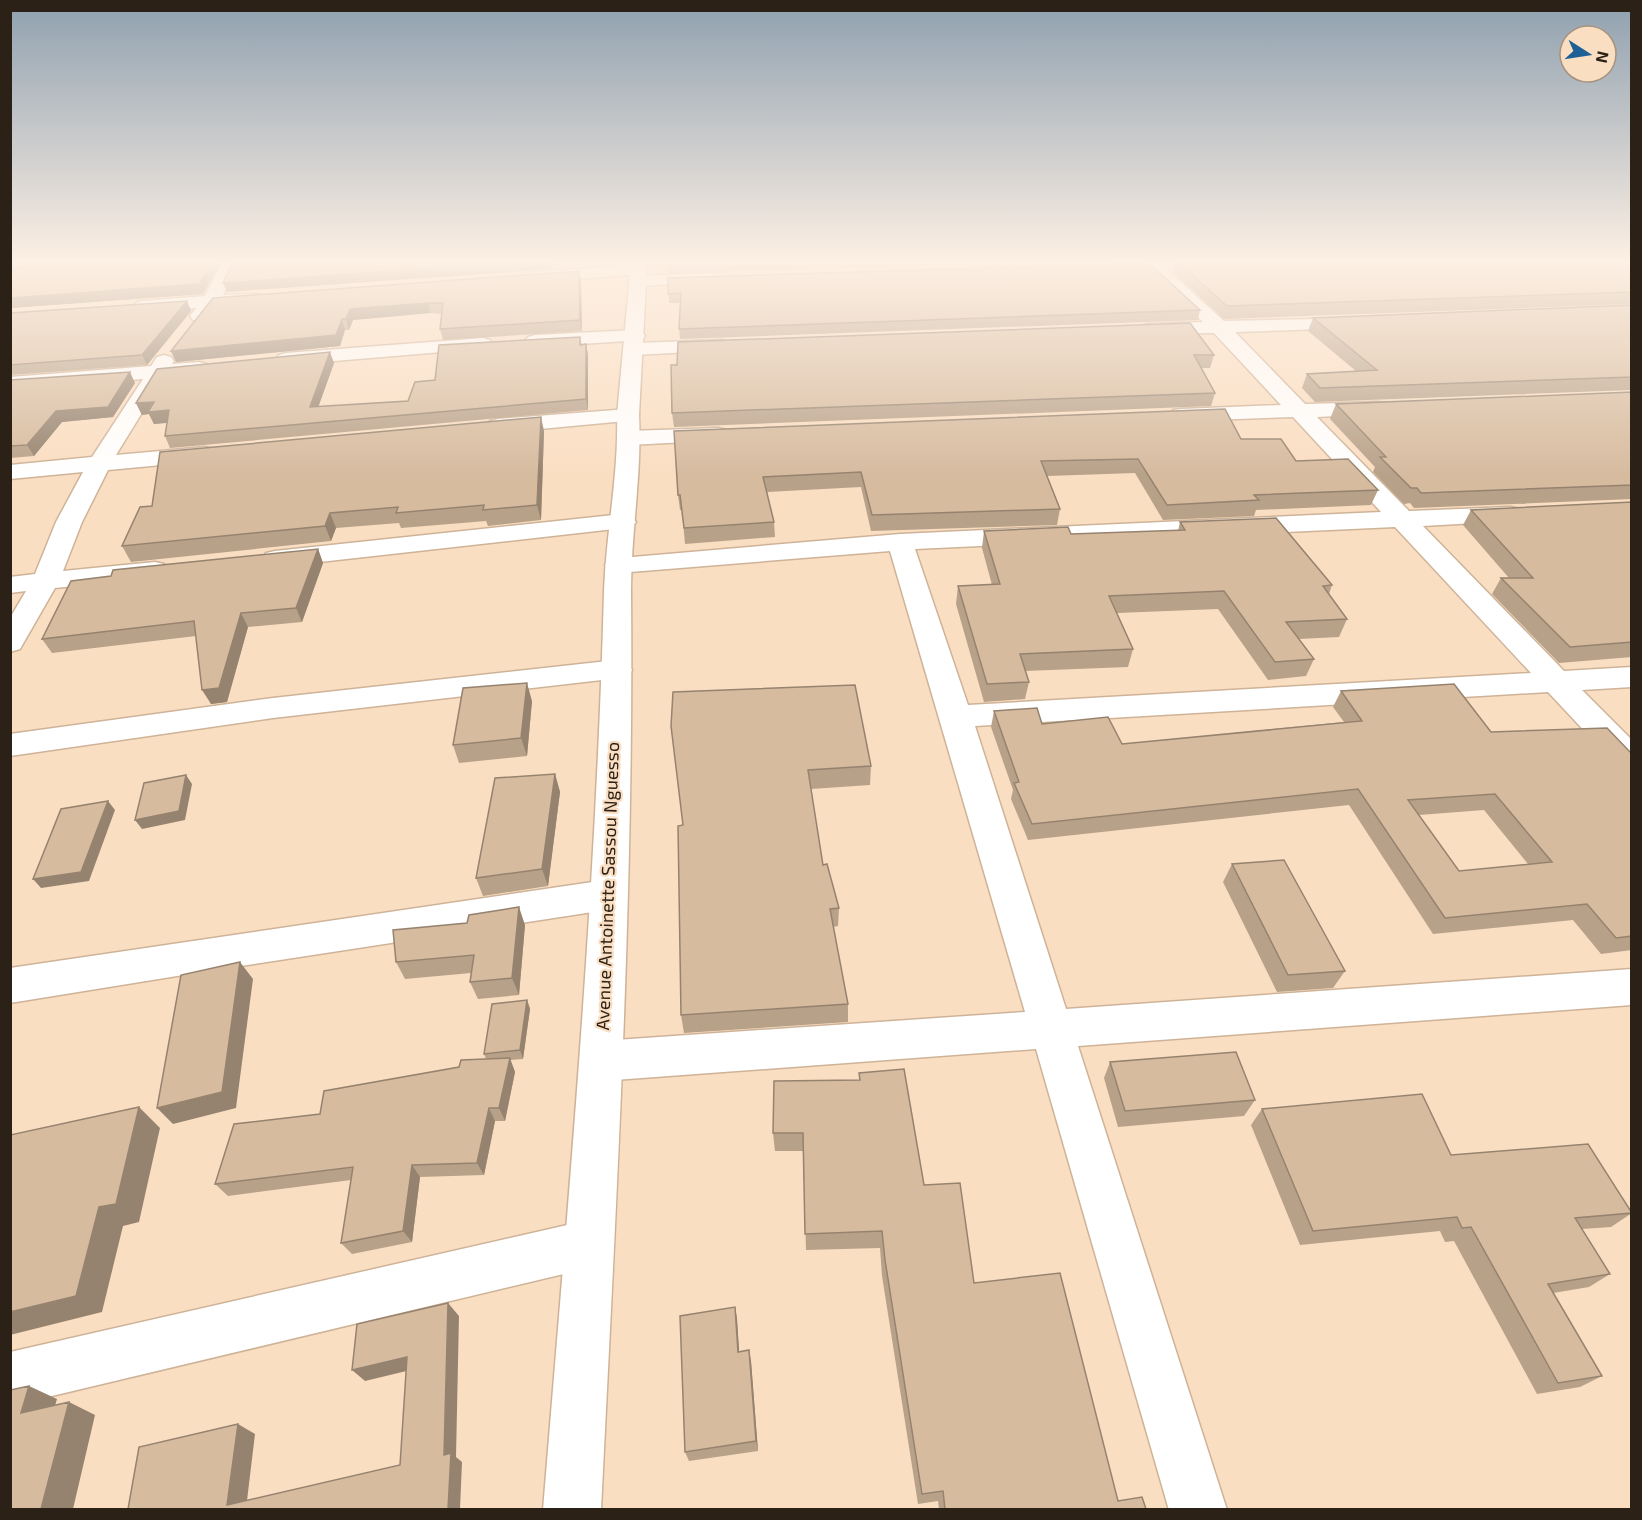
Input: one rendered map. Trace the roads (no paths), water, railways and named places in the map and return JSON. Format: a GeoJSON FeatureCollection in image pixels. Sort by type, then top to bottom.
{"type":"FeatureCollection","features":[{"type":"Feature","properties":{"kind":"street"},"geometry":{"type":"LineString","coordinates":[[10,644],[46,580],[69,522],[99,464],[154,373],[185,334]]}},
{"type":"Feature","properties":{"kind":"street","name":"Avenue Antoinette Sassou Nguesso"},"geometry":{"type":"LineString","coordinates":[[572,1509],[601,1061],[617,670],[618,565],[623,522],[635,334]]}},
{"type":"Feature","properties":{"kind":"street"},"geometry":{"type":"LineString","coordinates":[[1226,334],[1632,761]]}},
{"type":"Feature","properties":{"kind":"street"},"geometry":{"type":"LineString","coordinates":[[268,361],[511,342],[741,345]]}},
{"type":"Feature","properties":{"kind":"street"},"geometry":{"type":"LineString","coordinates":[[10,383],[223,366]]}},
{"type":"Feature","properties":{"kind":"street"},"geometry":{"type":"LineString","coordinates":[[1166,416],[1404,407]]}},
{"type":"Feature","properties":{"kind":"street"},"geometry":{"type":"LineString","coordinates":[[479,428],[629,427],[737,434]]}},
{"type":"Feature","properties":{"kind":"street"},"geometry":{"type":"LineString","coordinates":[[10,472],[226,452]]}},
{"type":"Feature","properties":{"kind":"street"},"geometry":{"type":"LineString","coordinates":[[618,565],[900,542],[1539,513]]}},
{"type":"Feature","properties":{"kind":"street"},"geometry":{"type":"LineString","coordinates":[[248,561],[623,522]]}},
{"type":"Feature","properties":{"kind":"street"},"geometry":{"type":"LineString","coordinates":[[900,542],[956,716],[1198,1509]]}},
{"type":"Feature","properties":{"kind":"street"},"geometry":{"type":"LineString","coordinates":[[10,585],[177,568]]}},
{"type":"Feature","properties":{"kind":"street"},"geometry":{"type":"LineString","coordinates":[[10,745],[273,708],[617,670]]}},
{"type":"Feature","properties":{"kind":"street"},"geometry":{"type":"LineString","coordinates":[[956,716],[1632,677]]}},
{"type":"Feature","properties":{"kind":"street"},"geometry":{"type":"LineString","coordinates":[[10,986],[231,950],[606,895]]}},
{"type":"Feature","properties":{"kind":"street"},"geometry":{"type":"LineString","coordinates":[[601,1061],[1632,987]]}},
{"type":"Feature","properties":{"kind":"street"},"geometry":{"type":"LineString","coordinates":[[10,1379],[590,1244]]}}]}
